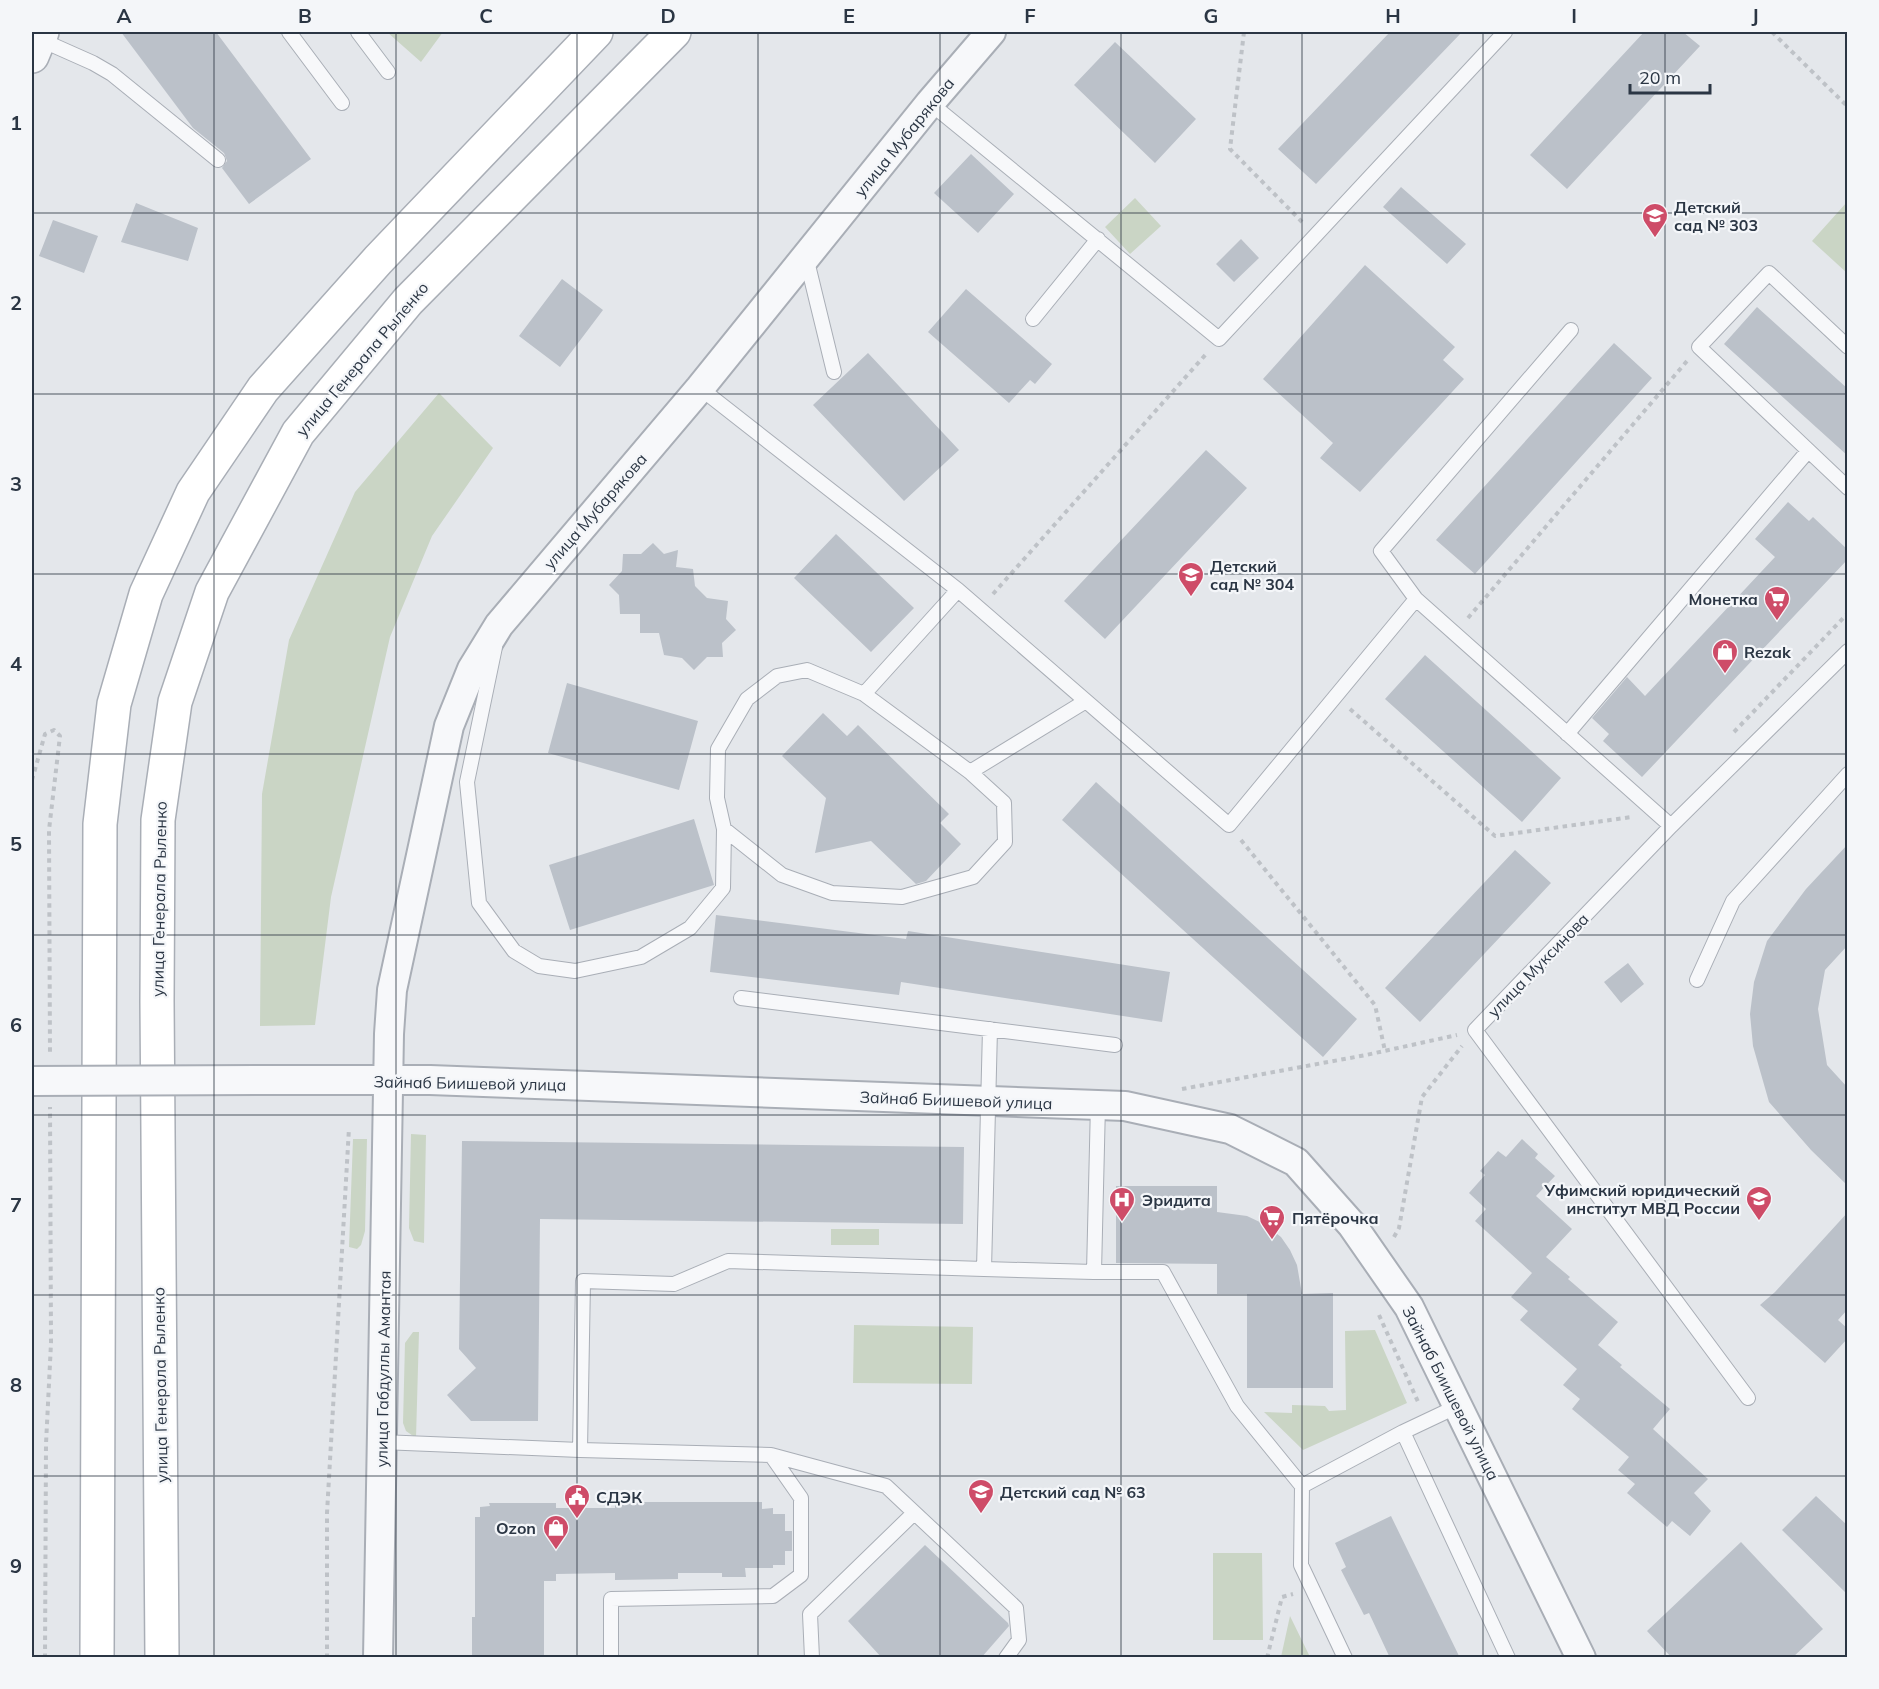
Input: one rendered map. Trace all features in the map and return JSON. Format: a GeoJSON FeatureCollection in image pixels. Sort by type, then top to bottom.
{"type":"FeatureCollection","features":[{"type":"Feature","properties":{"kind":"main road"},"geometry":{"type":"LineString","coordinates":[[97,1658],[100,825],[114,704],[146,594],[193,492],[263,389],[378,260],[596,32]]}},
{"type":"Feature","properties":{"kind":"main road","name":"улица Генерала Рыленко"},"geometry":{"type":"LineString","coordinates":[[162,1658],[156,1001],[158,819],[175,702],[212,592],[298,433],[408,301],[674,32]]}},
{"type":"Feature","properties":{"kind":"street","name":"улица Мубарякова"},"geometry":{"type":"LineString","coordinates":[[389,1081],[392,990],[449,726],[472,669],[499,625],[700,388],[930,103],[991,32]]}},
{"type":"Feature","properties":{"kind":"street","name":"Зайнаб Биишевой улица"},"geometry":{"type":"LineString","coordinates":[[32,1081],[430,1080],[1098,1104],[1125,1106],[1230,1129],[1296,1162],[1352,1226],[1409,1307],[1581,1658]]}},
{"type":"Feature","properties":{"kind":"street","name":"улица Габдуллы Амантая"},"geometry":{"type":"LineString","coordinates":[[378,1658],[389,1081]]}},
{"type":"Feature","properties":{"kind":"lane"},"geometry":{"type":"LineString","coordinates":[[289,32],[342,103]]}},
{"type":"Feature","properties":{"kind":"lane"},"geometry":{"type":"LineString","coordinates":[[358,32],[388,72]]}},
{"type":"Feature","properties":{"kind":"lane"},"geometry":{"type":"LineString","coordinates":[[930,103],[1220,339],[1505,32]]}},
{"type":"Feature","properties":{"kind":"lane"},"geometry":{"type":"LineString","coordinates":[[37,42],[93,63],[112,74],[218,160]]}},
{"type":"Feature","properties":{"kind":"lane"},"geometry":{"type":"LineString","coordinates":[[1033,319],[1098,238]]}},
{"type":"Feature","properties":{"kind":"lane"},"geometry":{"type":"LineString","coordinates":[[806,256],[834,372]]}},
{"type":"Feature","properties":{"kind":"lane"},"geometry":{"type":"LineString","coordinates":[[1848,347],[1769,273],[1699,347],[1848,488]]}},
{"type":"Feature","properties":{"kind":"lane"},"geometry":{"type":"LineString","coordinates":[[1571,330],[1382,551],[1416,599],[1671,826]]}},
{"type":"Feature","properties":{"kind":"lane"},"geometry":{"type":"LineString","coordinates":[[700,388],[958,590],[1229,825],[1416,599]]}},
{"type":"Feature","properties":{"kind":"lane"},"geometry":{"type":"LineString","coordinates":[[1567,734],[1808,451]]}},
{"type":"Feature","properties":{"kind":"lane"},"geometry":{"type":"LineString","coordinates":[[864,694],[958,590]]}},
{"type":"Feature","properties":{"kind":"lane"},"geometry":{"type":"LineString","coordinates":[[499,625],[467,782],[479,903],[514,951],[539,966],[575,971],[641,957],[690,928],[723,888],[724,828],[717,798],[718,749],[747,699],[777,676],[807,670],[864,694],[970,772],[1004,803],[1005,842],[973,877],[903,897],[831,893],[782,875],[724,828]]}},
{"type":"Feature","properties":{"kind":"lane","name":"улица Муксинова"},"geometry":{"type":"LineString","coordinates":[[1748,1398],[1475,1030],[1671,826],[1848,651]]}},
{"type":"Feature","properties":{"kind":"lane"},"geometry":{"type":"LineString","coordinates":[[970,772],[1086,701]]}},
{"type":"Feature","properties":{"kind":"lane"},"geometry":{"type":"LineString","coordinates":[[1697,980],[1733,901],[1848,774]]}},
{"type":"Feature","properties":{"kind":"lane"},"geometry":{"type":"LineString","coordinates":[[741,998],[1115,1044]]}},
{"type":"Feature","properties":{"kind":"lane"},"geometry":{"type":"LineString","coordinates":[[984,1269],[990,1029]]}},
{"type":"Feature","properties":{"kind":"lane"},"geometry":{"type":"LineString","coordinates":[[1095,1272],[1098,1104]]}},
{"type":"Feature","properties":{"kind":"lane"},"geometry":{"type":"LineString","coordinates":[[580,1450],[583,1281],[674,1284],[728,1261],[1163,1272],[1237,1406],[1302,1486],[1301,1565],[1345,1658]]}},
{"type":"Feature","properties":{"kind":"lane"},"geometry":{"type":"LineString","coordinates":[[1302,1486],[1458,1406]]}},
{"type":"Feature","properties":{"kind":"lane"},"geometry":{"type":"LineString","coordinates":[[1404,1432],[1508,1658]]}},
{"type":"Feature","properties":{"kind":"lane"},"geometry":{"type":"LineString","coordinates":[[381,1442],[771,1455],[886,1486],[1016,1608],[1019,1640],[1006,1658]]}},
{"type":"Feature","properties":{"kind":"lane"},"geometry":{"type":"LineString","coordinates":[[611,1658],[610,1599],[773,1596],[801,1575],[801,1498],[771,1455]]}},
{"type":"Feature","properties":{"kind":"lane"},"geometry":{"type":"LineString","coordinates":[[812,1658],[810,1614],[915,1513]]}},
{"type":"Feature","properties":{"kind":"path"},"geometry":{"type":"LineString","coordinates":[[1244,32],[1230,148],[1316,236]]}},
{"type":"Feature","properties":{"kind":"path"},"geometry":{"type":"LineString","coordinates":[[1772,32],[1848,107]]}},
{"type":"Feature","properties":{"kind":"path"},"geometry":{"type":"LineString","coordinates":[[980,609],[1220,339]]}},
{"type":"Feature","properties":{"kind":"path"},"geometry":{"type":"LineString","coordinates":[[1454,634],[1699,347]]}},
{"type":"Feature","properties":{"kind":"path"},"geometry":{"type":"LineString","coordinates":[[1335,696],[1496,836],[1657,814]]}},
{"type":"Feature","properties":{"kind":"path"},"geometry":{"type":"LineString","coordinates":[[32,780],[45,734],[54,730],[60,736],[49,830],[50,1057]]}},
{"type":"Feature","properties":{"kind":"path"},"geometry":{"type":"LineString","coordinates":[[1229,825],[1375,1005],[1385,1051]]}},
{"type":"Feature","properties":{"kind":"path"},"geometry":{"type":"LineString","coordinates":[[1176,1090],[1385,1051],[1475,1030]]}},
{"type":"Feature","properties":{"kind":"path"},"geometry":{"type":"LineString","coordinates":[[1399,1228],[1422,1097],[1475,1030]]}},
{"type":"Feature","properties":{"kind":"path"},"geometry":{"type":"LineString","coordinates":[[45,1658],[46,1443],[51,1343],[50,1104]]}},
{"type":"Feature","properties":{"kind":"path"},"geometry":{"type":"LineString","coordinates":[[327,1658],[327,1513],[348,1128]]}},
{"type":"Feature","properties":{"kind":"path"},"geometry":{"type":"LineString","coordinates":[[1375,1306],[1427,1421]]}},
{"type":"Feature","properties":{"kind":"path"},"geometry":{"type":"LineString","coordinates":[[1267,1658],[1282,1596],[1312,1588]]}},
{"type":"Feature","properties":{"kind":"green space"},"geometry":{"type":"Polygon","coordinates":[[[387,32],[443,32],[421,62],[387,32]]]}},
{"type":"Feature","properties":{"kind":"green space"},"geometry":{"type":"Polygon","coordinates":[[[1135,198],[1161,226],[1130,254],[1105,227],[1135,198]]]}},
{"type":"Feature","properties":{"kind":"green space"},"geometry":{"type":"Polygon","coordinates":[[[1847,202],[1847,273],[1812,241],[1847,202]]]}},
{"type":"Feature","properties":{"kind":"green space"},"geometry":{"type":"Polygon","coordinates":[[[439,393],[493,448],[432,536],[390,637],[331,897],[315,1025],[260,1026],[262,794],[289,640],[355,492],[439,393]]]}},
{"type":"Feature","properties":{"kind":"green space"},"geometry":{"type":"Polygon","coordinates":[[[411,1134],[426,1135],[424,1243],[414,1241],[409,1228],[411,1134]]]}},
{"type":"Feature","properties":{"kind":"green space"},"geometry":{"type":"Polygon","coordinates":[[[353,1139],[367,1139],[365,1231],[361,1245],[357,1249],[349,1247],[353,1139]]]}},
{"type":"Feature","properties":{"kind":"green space"},"geometry":{"type":"Polygon","coordinates":[[[831,1229],[879,1229],[879,1245],[831,1245],[831,1229]]]}},
{"type":"Feature","properties":{"kind":"green space"},"geometry":{"type":"Polygon","coordinates":[[[854,1325],[973,1327],[972,1384],[853,1383],[854,1325]]]}},
{"type":"Feature","properties":{"kind":"green space"},"geometry":{"type":"Polygon","coordinates":[[[1375,1330],[1407,1403],[1303,1450],[1264,1412],[1292,1413],[1292,1405],[1325,1406],[1329,1411],[1346,1410],[1345,1331],[1375,1330]]]}},
{"type":"Feature","properties":{"kind":"green space"},"geometry":{"type":"Polygon","coordinates":[[[413,1332],[419,1332],[416,1438],[406,1431],[403,1423],[405,1343],[413,1332]]]}},
{"type":"Feature","properties":{"kind":"green space"},"geometry":{"type":"Polygon","coordinates":[[[1213,1553],[1262,1553],[1263,1640],[1213,1640],[1213,1553]]]}},
{"type":"Feature","properties":{"kind":"green space"},"geometry":{"type":"Polygon","coordinates":[[[1290,1616],[1310,1657],[1281,1657],[1290,1616]]]}},
{"type":"Feature","properties":{"kind":"building"},"geometry":{"type":"Polygon","coordinates":[[[121,32],[216,32],[311,159],[249,204],[222,168],[227,161],[224,153],[193,128],[121,32]]]}},
{"type":"Feature","properties":{"kind":"building"},"geometry":{"type":"Polygon","coordinates":[[[1390,32],[1462,32],[1316,184],[1278,149],[1390,32]]]}},
{"type":"Feature","properties":{"kind":"building"},"geometry":{"type":"Polygon","coordinates":[[[1644,32],[1683,32],[1700,46],[1567,189],[1530,155],[1644,32]]]}},
{"type":"Feature","properties":{"kind":"building"},"geometry":{"type":"Polygon","coordinates":[[[1115,42],[1196,119],[1155,163],[1074,85],[1115,42]]]}},
{"type":"Feature","properties":{"kind":"building"},"geometry":{"type":"Polygon","coordinates":[[[971,154],[1014,194],[978,233],[934,193],[971,154]]]}},
{"type":"Feature","properties":{"kind":"building"},"geometry":{"type":"Polygon","coordinates":[[[1401,187],[1466,244],[1447,264],[1383,207],[1401,187]]]}},
{"type":"Feature","properties":{"kind":"building"},"geometry":{"type":"Polygon","coordinates":[[[136,203],[198,228],[188,261],[121,242],[136,203]]]}},
{"type":"Feature","properties":{"kind":"building"},"geometry":{"type":"Polygon","coordinates":[[[53,220],[98,236],[84,273],[39,256],[53,220]]]}},
{"type":"Feature","properties":{"kind":"building"},"geometry":{"type":"Polygon","coordinates":[[[1241,239],[1259,258],[1234,282],[1216,264],[1241,239]]]}},
{"type":"Feature","properties":{"kind":"building"},"geometry":{"type":"Polygon","coordinates":[[[1365,265],[1455,347],[1443,360],[1464,379],[1360,492],[1320,458],[1333,443],[1263,379],[1365,265]]]}},
{"type":"Feature","properties":{"kind":"building"},"geometry":{"type":"Polygon","coordinates":[[[562,279],[603,310],[560,367],[519,336],[562,279]]]}},
{"type":"Feature","properties":{"kind":"building"},"geometry":{"type":"Polygon","coordinates":[[[966,289],[1052,364],[1035,384],[1030,380],[1009,403],[928,332],[966,289]]]}},
{"type":"Feature","properties":{"kind":"building"},"geometry":{"type":"Polygon","coordinates":[[[1757,307],[1848,389],[1848,456],[1724,344],[1757,307]]]}},
{"type":"Feature","properties":{"kind":"building"},"geometry":{"type":"Polygon","coordinates":[[[1614,343],[1652,378],[1475,574],[1436,540],[1614,343]]]}},
{"type":"Feature","properties":{"kind":"building"},"geometry":{"type":"Polygon","coordinates":[[[868,353],[959,450],[904,501],[813,405],[868,353]]]}},
{"type":"Feature","properties":{"kind":"building"},"geometry":{"type":"Polygon","coordinates":[[[1206,450],[1247,488],[1105,639],[1064,601],[1206,450]]]}},
{"type":"Feature","properties":{"kind":"building"},"geometry":{"type":"Polygon","coordinates":[[[1788,502],[1809,521],[1813,517],[1848,550],[1848,559],[1642,777],[1603,741],[1609,734],[1592,718],[1627,677],[1645,696],[1775,557],[1755,539],[1788,502]]]}},
{"type":"Feature","properties":{"kind":"building"},"geometry":{"type":"Polygon","coordinates":[[[836,534],[914,608],[871,652],[794,578],[836,534]]]}},
{"type":"Feature","properties":{"kind":"building"},"geometry":{"type":"Polygon","coordinates":[[[653,543],[664,554],[678,550],[676,567],[693,569],[695,586],[707,598],[728,601],[726,619],[736,630],[722,643],[723,657],[707,657],[694,670],[682,658],[664,655],[659,633],[640,633],[640,614],[620,614],[619,595],[609,585],[622,571],[623,554],[641,554],[653,543]]]}},
{"type":"Feature","properties":{"kind":"building"},"geometry":{"type":"Polygon","coordinates":[[[1425,655],[1561,778],[1522,822],[1385,699],[1425,655]]]}},
{"type":"Feature","properties":{"kind":"building"},"geometry":{"type":"Polygon","coordinates":[[[567,683],[698,721],[679,790],[548,753],[567,683]]]}},
{"type":"Feature","properties":{"kind":"building"},"geometry":{"type":"Polygon","coordinates":[[[823,713],[847,736],[858,725],[949,814],[940,823],[961,844],[926,881],[916,884],[871,841],[815,853],[826,798],[782,756],[823,713]]]}},
{"type":"Feature","properties":{"kind":"building"},"geometry":{"type":"Polygon","coordinates":[[[1096,782],[1357,1019],[1323,1057],[1062,820],[1096,782]]]}},
{"type":"Feature","properties":{"kind":"building"},"geometry":{"type":"Polygon","coordinates":[[[694,819],[714,885],[570,930],[549,865],[694,819]]]}},
{"type":"Feature","properties":{"kind":"building"},"geometry":{"type":"Polygon","coordinates":[[[1848,844],[1848,945],[1825,970],[1818,1009],[1827,1065],[1848,1088],[1848,1186],[1811,1150],[1769,1102],[1753,1046],[1750,1014],[1754,982],[1767,941],[1806,889],[1848,844]]]}},
{"type":"Feature","properties":{"kind":"building"},"geometry":{"type":"Polygon","coordinates":[[[1515,850],[1551,883],[1420,1022],[1385,988],[1515,850]]]}},
{"type":"Feature","properties":{"kind":"building"},"geometry":{"type":"Polygon","coordinates":[[[716,915],[906,939],[908,931],[1170,972],[1162,1022],[901,982],[899,995],[710,972],[716,915]]]}},
{"type":"Feature","properties":{"kind":"building"},"geometry":{"type":"Polygon","coordinates":[[[1628,963],[1644,984],[1621,1003],[1604,982],[1628,963]]]}},
{"type":"Feature","properties":{"kind":"building"},"geometry":{"type":"Polygon","coordinates":[[[1522,1139],[1538,1154],[1535,1158],[1555,1176],[1536,1196],[1572,1229],[1546,1257],[1618,1322],[1598,1345],[1622,1365],[1620,1367],[1670,1409],[1653,1429],[1708,1479],[1694,1493],[1711,1511],[1690,1536],[1672,1521],[1667,1527],[1627,1493],[1635,1484],[1618,1470],[1629,1457],[1572,1409],[1580,1399],[1563,1385],[1577,1369],[1520,1320],[1528,1311],[1511,1297],[1532,1273],[1475,1221],[1486,1209],[1469,1193],[1485,1175],[1480,1171],[1498,1151],[1506,1157],[1522,1139]]]}},
{"type":"Feature","properties":{"kind":"building"},"geometry":{"type":"Polygon","coordinates":[[[462,1141],[964,1147],[963,1224],[540,1219],[538,1421],[471,1421],[447,1395],[476,1368],[459,1349],[462,1141]]]}},
{"type":"Feature","properties":{"kind":"building"},"geometry":{"type":"Polygon","coordinates":[[[1116,1186],[1217,1186],[1217,1212],[1247,1216],[1264,1224],[1281,1237],[1297,1265],[1302,1294],[1333,1293],[1333,1388],[1247,1388],[1247,1294],[1217,1294],[1217,1264],[1116,1263],[1116,1186]]]}},
{"type":"Feature","properties":{"kind":"building"},"geometry":{"type":"Polygon","coordinates":[[[1848,1212],[1848,1309],[1838,1320],[1848,1329],[1848,1338],[1825,1363],[1760,1305],[1775,1292],[1848,1212]]]}},
{"type":"Feature","properties":{"kind":"building"},"geometry":{"type":"Polygon","coordinates":[[[1816,1496],[1848,1526],[1848,1595],[1782,1530],[1816,1496]]]}},
{"type":"Feature","properties":{"kind":"building"},"geometry":{"type":"Polygon","coordinates":[[[615,1502],[762,1502],[762,1509],[773,1508],[773,1514],[785,1514],[785,1531],[792,1531],[792,1551],[785,1551],[785,1565],[773,1565],[773,1568],[745,1568],[746,1577],[722,1577],[722,1573],[678,1573],[678,1579],[615,1580],[615,1573],[556,1574],[556,1581],[544,1581],[544,1658],[472,1658],[472,1617],[475,1617],[475,1517],[480,1517],[480,1507],[490,1506],[489,1503],[556,1503],[556,1508],[615,1508],[615,1502]]]}},
{"type":"Feature","properties":{"kind":"building"},"geometry":{"type":"Polygon","coordinates":[[[1391,1516],[1460,1658],[1390,1658],[1369,1613],[1364,1615],[1341,1570],[1346,1567],[1335,1543],[1391,1516]]]}},
{"type":"Feature","properties":{"kind":"building"},"geometry":{"type":"Polygon","coordinates":[[[1741,1542],[1823,1629],[1792,1658],[1671,1657],[1647,1631],[1741,1542]]]}},
{"type":"Feature","properties":{"kind":"building"},"geometry":{"type":"Polygon","coordinates":[[[925,1545],[1008,1623],[1009,1626],[981,1658],[882,1658],[848,1621],[925,1545]]]}},
{"type":"Feature","properties":{"kind":"place","name":"Детский сад № 303"},"geometry":{"type":"Point","coordinates":[1655,239]}},
{"type":"Feature","properties":{"kind":"place","name":"Детский сад № 304"},"geometry":{"type":"Point","coordinates":[1191,598]}},
{"type":"Feature","properties":{"kind":"place","name":"Монетка"},"geometry":{"type":"Point","coordinates":[1777,622]}},
{"type":"Feature","properties":{"kind":"place","name":"Rezak"},"geometry":{"type":"Point","coordinates":[1725,675]}},
{"type":"Feature","properties":{"kind":"place","name":"Уфимский юридический институт МВД России"},"geometry":{"type":"Point","coordinates":[1759,1222]}},
{"type":"Feature","properties":{"kind":"place","name":"Эридита"},"geometry":{"type":"Point","coordinates":[1122,1223]}},
{"type":"Feature","properties":{"kind":"place","name":"Пятёрочка"},"geometry":{"type":"Point","coordinates":[1272,1241]}},
{"type":"Feature","properties":{"kind":"place","name":"Детский сад № 63"},"geometry":{"type":"Point","coordinates":[981,1515]}},
{"type":"Feature","properties":{"kind":"place","name":"СДЭК"},"geometry":{"type":"Point","coordinates":[577,1520]}},
{"type":"Feature","properties":{"kind":"place","name":"Ozon"},"geometry":{"type":"Point","coordinates":[556,1551]}}]}
